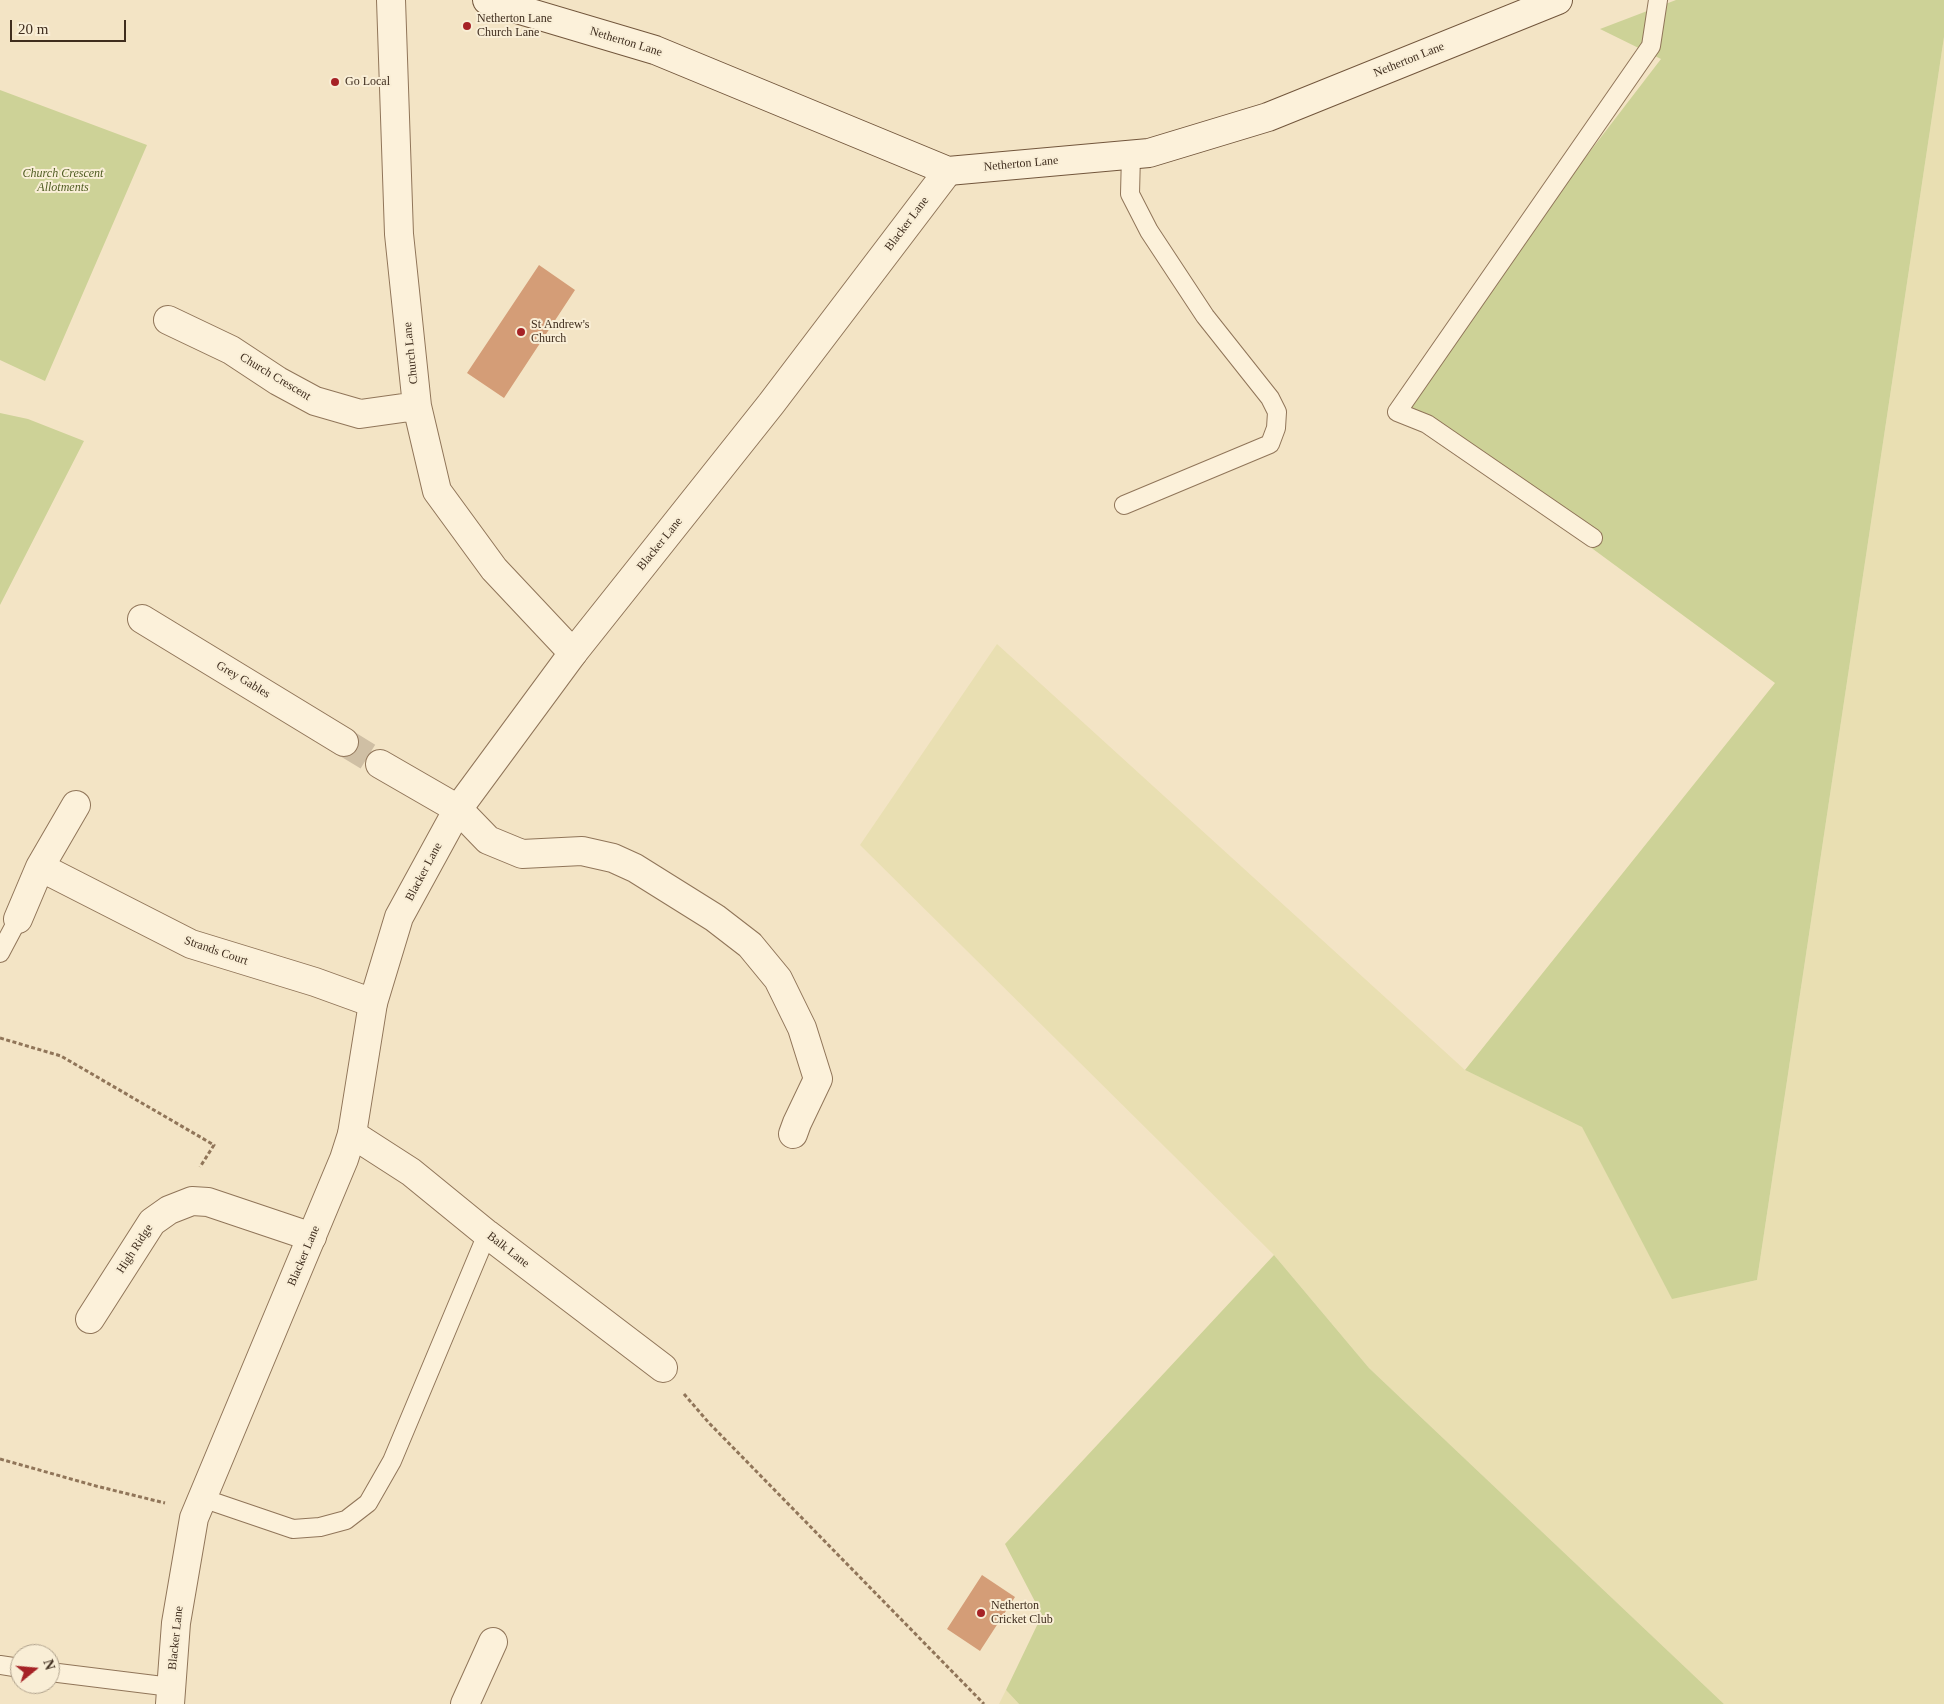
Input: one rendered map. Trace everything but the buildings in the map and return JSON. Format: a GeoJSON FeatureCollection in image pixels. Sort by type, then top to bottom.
{"type":"FeatureCollection","features":[{"type":"Feature","properties":{"kind":"street","name":"Church Lane"},"geometry":{"type":"LineString","coordinates":[[391,0],[399,234],[417,406],[437,491],[494,569],[573,653]]}},
{"type":"Feature","properties":{"kind":"street","name":"Netherton Lane"},"geometry":{"type":"LineString","coordinates":[[487,0],[655,50],[948,171],[1149,154],[1268,117],[1558,0]]}},
{"type":"Feature","properties":{"kind":"street","name":"Blacker Lane"},"geometry":{"type":"LineString","coordinates":[[171,1696],[176,1623],[198,1508],[344,1159],[352,1134],[373,1003],[399,917],[458,809],[573,653],[771,404],[948,171]]}},
{"type":"Feature","properties":{"kind":"street","name":"Church Crescent"},"geometry":{"type":"LineString","coordinates":[[168,320],[231,350],[278,381],[315,401],[360,414],[417,406]]}},
{"type":"Feature","properties":{"kind":"street","name":"Grey Gables"},"geometry":{"type":"LineString","coordinates":[[142,619],[344,742]]}},
{"type":"Feature","properties":{"kind":"street"},"geometry":{"type":"LineString","coordinates":[[380,764],[458,809],[488,840],[522,854],[582,851],[613,858],[635,868],[714,918],[750,945],[778,979],[802,1028],[818,1078],[793,1134]]}},
{"type":"Feature","properties":{"kind":"street"},"geometry":{"type":"LineString","coordinates":[[18,919],[40,867],[76,805]]}},
{"type":"Feature","properties":{"kind":"street","name":"Strands Court"},"geometry":{"type":"LineString","coordinates":[[40,867],[191,944],[314,982],[373,1003]]}},
{"type":"Feature","properties":{"kind":"street","name":"Balk Lane"},"geometry":{"type":"LineString","coordinates":[[352,1134],[411,1172],[487,1234],[663,1368]]}},
{"type":"Feature","properties":{"kind":"street"},"geometry":{"type":"LineString","coordinates":[[192,1201],[208,1202],[312,1237]]}},
{"type":"Feature","properties":{"kind":"street","name":"High Ridge"},"geometry":{"type":"LineString","coordinates":[[90,1319],[152,1222],[169,1210],[192,1201]]}},
{"type":"Feature","properties":{"kind":"street"},"geometry":{"type":"LineString","coordinates":[[465,1704],[492,1642]]}},
{"type":"Feature","properties":{"kind":"lane"},"geometry":{"type":"LineString","coordinates":[[1593,538],[1427,424],[1398,412],[1651,46],[1658,0]]}},
{"type":"Feature","properties":{"kind":"lane"},"geometry":{"type":"LineString","coordinates":[[1124,505],[1270,444],[1276,428],[1277,412],[1270,398],[1205,316],[1149,231],[1130,194],[1131,155]]}},
{"type":"Feature","properties":{"kind":"lane"},"geometry":{"type":"LineString","coordinates":[[0,952],[18,919]]}},
{"type":"Feature","properties":{"kind":"lane"},"geometry":{"type":"LineString","coordinates":[[198,1508],[293,1529],[320,1527],[346,1520],[368,1503],[392,1461],[487,1234]]}},
{"type":"Feature","properties":{"kind":"lane"},"geometry":{"type":"LineString","coordinates":[[60,1674],[171,1696]]}},
{"type":"Feature","properties":{"kind":"path"},"geometry":{"type":"LineString","coordinates":[[0,1038],[61,1056],[214,1145],[192,1180],[192,1201]]}},
{"type":"Feature","properties":{"kind":"path"},"geometry":{"type":"LineString","coordinates":[[663,1368],[710,1424],[984,1704]]}},
{"type":"Feature","properties":{"kind":"path"},"geometry":{"type":"LineString","coordinates":[[0,1458],[96,1486],[171,1504],[198,1508]]}},
{"type":"Feature","properties":{"kind":"shaded area"},"geometry":{"type":"Polygon","coordinates":[[[1944,37],[1944,1704],[1724,1704],[1369,1368],[1274,1255],[860,845],[997,644],[1465,1070],[1582,1126],[1672,1298],[1757,1280],[1944,37]]]}},
{"type":"Feature","properties":{"kind":"shaded area"},"geometry":{"type":"Polygon","coordinates":[[[1006,1690],[1019,1704],[999,1704],[1006,1690]]]}},
{"type":"Feature","properties":{"kind":"green space"},"geometry":{"type":"Polygon","coordinates":[[[1676,0],[1944,0],[1944,37],[1757,1280],[1672,1299],[1582,1127],[1465,1070],[1775,683],[1396,404],[1661,59],[1600,29],[1676,0]]]}},
{"type":"Feature","properties":{"kind":"green space","name":"Church Crescent Allotments"},"geometry":{"type":"Polygon","coordinates":[[[0,90],[147,145],[45,381],[0,360],[0,90]]]}},
{"type":"Feature","properties":{"kind":"green space"},"geometry":{"type":"Polygon","coordinates":[[[0,413],[28,419],[84,441],[0,605],[0,413]]]}},
{"type":"Feature","properties":{"kind":"green space"},"geometry":{"type":"Polygon","coordinates":[[[1274,1255],[1369,1368],[1724,1704],[1019,1704],[1006,1690],[1042,1615],[1005,1544],[1274,1255]]]}},
{"type":"Feature","properties":{"kind":"tunnel"},"geometry":{"type":"LineString","coordinates":[[344,742],[380,764]]}},
{"type":"Feature","properties":{"kind":"place","name":"Netherton Lane Church Lane"},"geometry":{"type":"Point","coordinates":[467,26]}},
{"type":"Feature","properties":{"kind":"place","name":"Go Local"},"geometry":{"type":"Point","coordinates":[335,82]}},
{"type":"Feature","properties":{"kind":"place","name":"St Andrew's Church"},"geometry":{"type":"Point","coordinates":[521,332]}},
{"type":"Feature","properties":{"kind":"place","name":"Netherton Cricket Club"},"geometry":{"type":"Point","coordinates":[981,1613]}}]}
